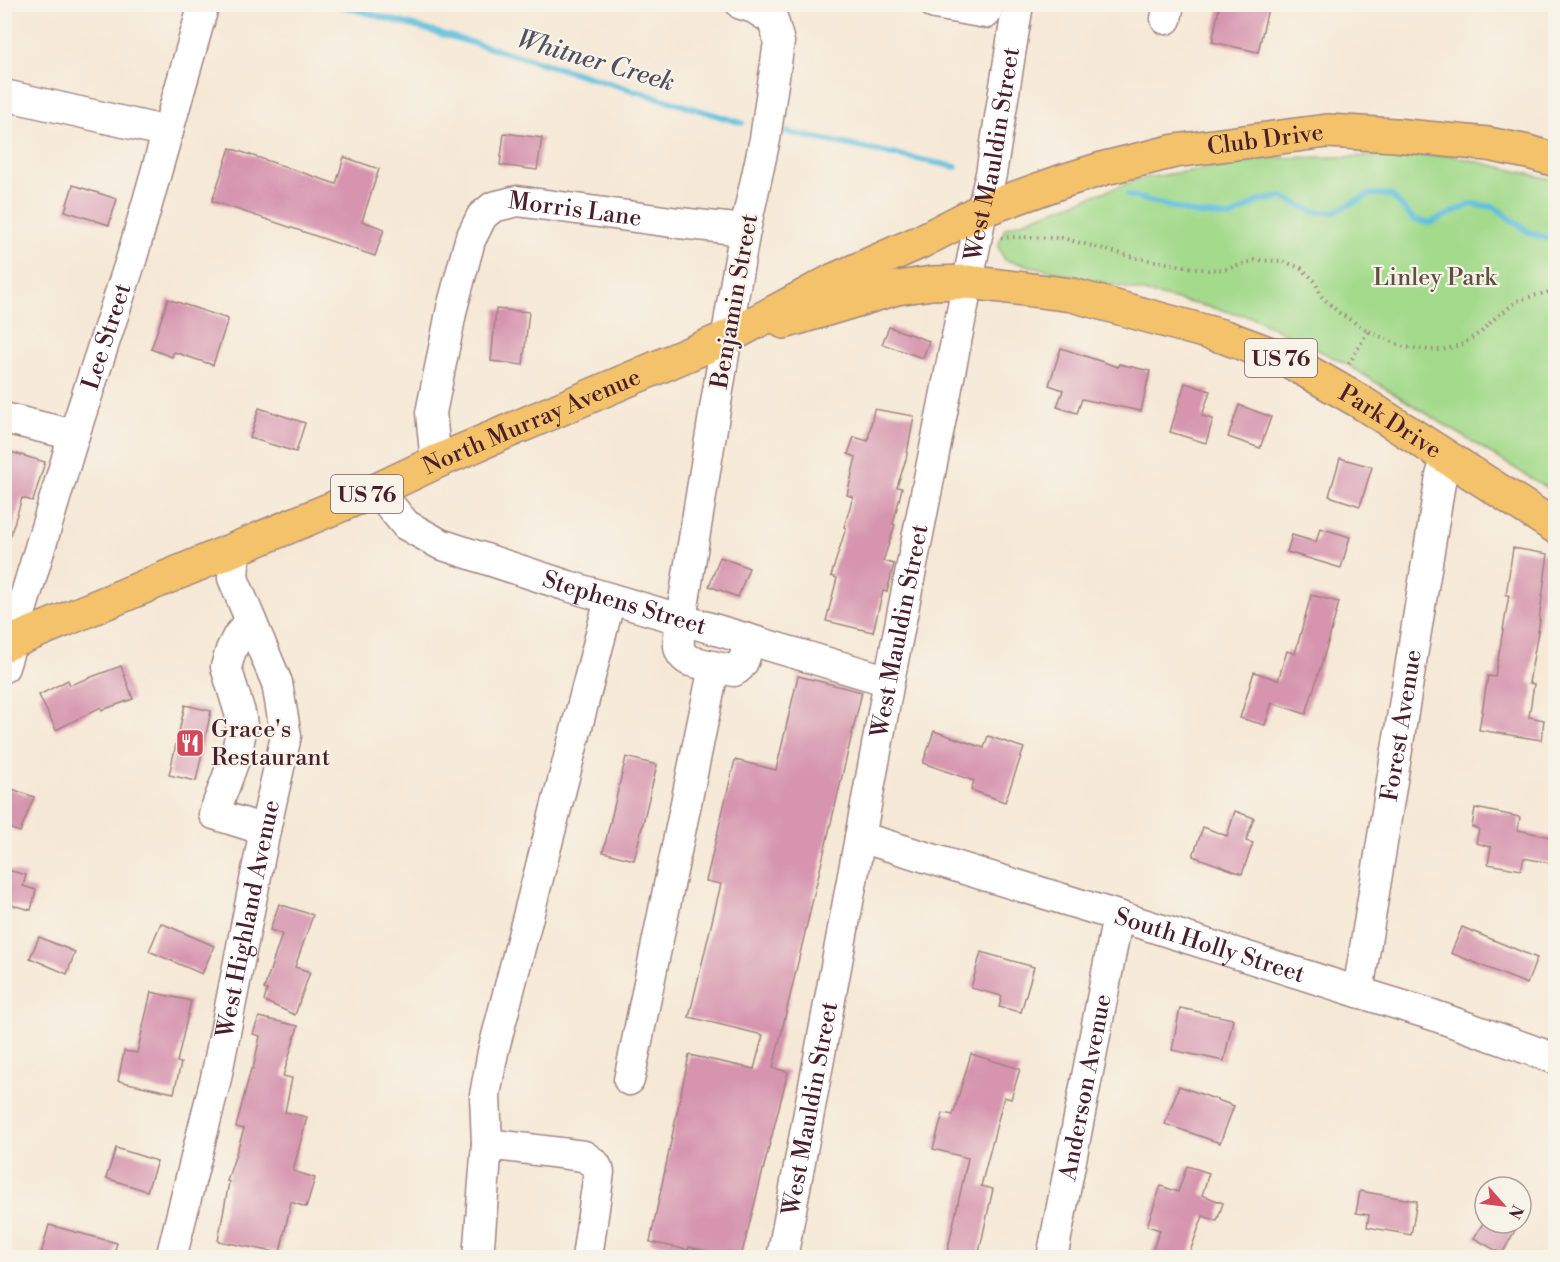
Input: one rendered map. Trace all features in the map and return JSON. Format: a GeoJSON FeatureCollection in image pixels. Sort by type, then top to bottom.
{"type":"FeatureCollection","features":[{"type":"Feature","properties":{"kind":"main road","name":"Club Drive"},"geometry":{"type":"LineString","coordinates":[[979,226],[1063,181],[1106,168],[1175,152],[1327,131],[1488,144],[1556,160]]}},
{"type":"Feature","properties":{"kind":"main road","name":"North Murray Avenue"},"geometry":{"type":"LineString","coordinates":[[7,652],[436,462],[726,338],[834,280],[920,242],[979,226]]}},
{"type":"Feature","properties":{"kind":"main road","name":"North Murray Avenue"},"geometry":{"type":"LineString","coordinates":[[726,338],[897,288],[932,283],[968,282]]}},
{"type":"Feature","properties":{"kind":"main road","name":"Park Drive"},"geometry":{"type":"LineString","coordinates":[[968,282],[1072,295],[1225,336],[1287,360],[1359,401],[1556,527]]}},
{"type":"Feature","properties":{"kind":"street","name":"Lee Street"},"geometry":{"type":"LineString","coordinates":[[7,652],[132,257],[204,4]]}},
{"type":"Feature","properties":{"kind":"street"},"geometry":{"type":"LineString","coordinates":[[946,7],[986,13],[988,4]]}},
{"type":"Feature","properties":{"kind":"street","name":"West Mauldin Street"},"geometry":{"type":"LineString","coordinates":[[782,1257],[889,681],[991,174],[1018,4]]}},
{"type":"Feature","properties":{"kind":"street","name":"Benjamin Street"},"geometry":{"type":"LineString","coordinates":[[714,667],[690,662],[679,650],[681,619],[726,338],[745,230],[765,138],[779,42],[773,20],[750,6]]}},
{"type":"Feature","properties":{"kind":"street"},"geometry":{"type":"LineString","coordinates":[[4,95],[168,132]]}},
{"type":"Feature","properties":{"kind":"street","name":"Morris Lane"},"geometry":{"type":"LineString","coordinates":[[436,462],[431,413],[452,308],[470,240],[482,216],[494,207],[517,201],[745,230]]}},
{"type":"Feature","properties":{"kind":"street"},"geometry":{"type":"LineString","coordinates":[[4,418],[74,435]]}},
{"type":"Feature","properties":{"kind":"street","name":"Forest Avenue"},"geometry":{"type":"LineString","coordinates":[[1358,992],[1441,476],[1450,460]]}},
{"type":"Feature","properties":{"kind":"street","name":"Stephens Street"},"geometry":{"type":"LineString","coordinates":[[377,490],[406,525],[440,544],[610,599],[889,681]]}},
{"type":"Feature","properties":{"kind":"street","name":"West Highland Avenue"},"geometry":{"type":"LineString","coordinates":[[171,1257],[216,1078],[286,736],[277,683],[233,578],[235,550]]}},
{"type":"Feature","properties":{"kind":"street"},"geometry":{"type":"LineString","coordinates":[[478,1257],[487,1144],[485,1095],[493,1053],[610,599]]}},
{"type":"Feature","properties":{"kind":"street"},"geometry":{"type":"LineString","coordinates":[[251,621],[238,636],[226,667],[242,725],[237,752],[214,814],[265,830]]}},
{"type":"Feature","properties":{"kind":"street"},"geometry":{"type":"LineString","coordinates":[[629,1080],[714,667],[734,671],[740,668],[748,639]]}},
{"type":"Feature","properties":{"kind":"street","name":"South Holly Street"},"geometry":{"type":"LineString","coordinates":[[860,837],[1433,1015],[1556,1059]]}},
{"type":"Feature","properties":{"kind":"street","name":"Anderson Avenue"},"geometry":{"type":"LineString","coordinates":[[1052,1257],[1118,916]]}},
{"type":"Feature","properties":{"kind":"street"},"geometry":{"type":"LineString","coordinates":[[487,1144],[584,1156],[595,1164],[599,1172],[587,1257]]}},
{"type":"Feature","properties":{"kind":"path"},"geometry":{"type":"LineString","coordinates":[[979,226],[1012,237],[1062,238],[1137,258],[1208,270],[1228,269],[1255,260],[1282,261],[1301,268],[1315,282],[1321,296],[1338,312],[1368,331],[1404,347],[1429,350],[1441,350],[1461,345],[1481,332],[1519,300],[1556,290]]}},
{"type":"Feature","properties":{"kind":"path"},"geometry":{"type":"LineString","coordinates":[[1348,365],[1368,331]]}},
{"type":"Feature","properties":{"kind":"green space","name":"Linley Park"},"geometry":{"type":"Polygon","coordinates":[[[1449,155],[1555,180],[1555,493],[1348,365],[1252,317],[1005,260],[998,247],[1005,228],[1139,179],[1271,158],[1449,155]]]}},
{"type":"Feature","properties":{"kind":"building"},"geometry":{"type":"Polygon","coordinates":[[[1220,4],[1269,4],[1258,52],[1212,42],[1220,4]]]}},
{"type":"Feature","properties":{"kind":"building"},"geometry":{"type":"Polygon","coordinates":[[[504,133],[542,138],[537,170],[500,165],[504,133]]]}},
{"type":"Feature","properties":{"kind":"building"},"geometry":{"type":"Polygon","coordinates":[[[230,148],[336,184],[344,157],[379,169],[362,221],[384,229],[375,256],[212,201],[230,148]]]}},
{"type":"Feature","properties":{"kind":"building"},"geometry":{"type":"Polygon","coordinates":[[[73,185],[117,199],[109,225],[65,211],[73,185]]]}},
{"type":"Feature","properties":{"kind":"building"},"geometry":{"type":"Polygon","coordinates":[[[168,299],[228,319],[213,365],[174,352],[172,357],[151,349],[168,299]]]}},
{"type":"Feature","properties":{"kind":"building"},"geometry":{"type":"Polygon","coordinates":[[[496,309],[529,312],[523,365],[491,361],[496,309]]]}},
{"type":"Feature","properties":{"kind":"building"},"geometry":{"type":"Polygon","coordinates":[[[889,327],[929,341],[923,358],[882,344],[889,327]]]}},
{"type":"Feature","properties":{"kind":"building"},"geometry":{"type":"Polygon","coordinates":[[[1061,348],[1118,367],[1119,364],[1150,371],[1141,411],[1082,399],[1077,413],[1057,407],[1063,390],[1049,385],[1061,348]]]}},
{"type":"Feature","properties":{"kind":"building"},"geometry":{"type":"Polygon","coordinates":[[[1185,383],[1210,391],[1202,416],[1213,419],[1206,443],[1170,432],[1185,383]]]}},
{"type":"Feature","properties":{"kind":"building"},"geometry":{"type":"Polygon","coordinates":[[[1239,405],[1271,417],[1260,448],[1228,437],[1239,405]]]}},
{"type":"Feature","properties":{"kind":"building"},"geometry":{"type":"Polygon","coordinates":[[[259,408],[305,423],[296,452],[250,438],[259,408]]]}},
{"type":"Feature","properties":{"kind":"building"},"geometry":{"type":"Polygon","coordinates":[[[874,409],[914,416],[906,459],[897,487],[902,488],[893,524],[895,525],[883,561],[894,564],[887,592],[883,591],[873,632],[826,621],[837,578],[831,576],[853,497],[847,495],[856,457],[848,454],[854,437],[868,441],[874,409]]]}},
{"type":"Feature","properties":{"kind":"building"},"geometry":{"type":"Polygon","coordinates":[[[4,450],[45,462],[33,501],[22,498],[9,540],[4,539],[4,450]]]}},
{"type":"Feature","properties":{"kind":"building"},"geometry":{"type":"Polygon","coordinates":[[[1340,458],[1372,467],[1360,506],[1329,496],[1340,458]]]}},
{"type":"Feature","properties":{"kind":"building"},"geometry":{"type":"Polygon","coordinates":[[[1320,528],[1350,537],[1341,568],[1287,552],[1292,535],[1316,542],[1320,528]]]}},
{"type":"Feature","properties":{"kind":"building"},"geometry":{"type":"Polygon","coordinates":[[[1513,548],[1548,554],[1529,683],[1534,684],[1529,717],[1544,720],[1541,740],[1479,730],[1488,676],[1495,677],[1509,595],[1506,595],[1513,548]]]}},
{"type":"Feature","properties":{"kind":"building"},"geometry":{"type":"Polygon","coordinates":[[[720,557],[749,568],[738,597],[709,586],[720,557]]]}},
{"type":"Feature","properties":{"kind":"building"},"geometry":{"type":"Polygon","coordinates":[[[1311,595],[1339,602],[1306,714],[1272,703],[1265,725],[1240,718],[1254,672],[1278,680],[1287,651],[1295,654],[1311,595]]]}},
{"type":"Feature","properties":{"kind":"building"},"geometry":{"type":"Polygon","coordinates":[[[121,666],[133,699],[102,710],[101,707],[56,730],[39,695],[68,680],[70,685],[121,666]]]}},
{"type":"Feature","properties":{"kind":"building"},"geometry":{"type":"Polygon","coordinates":[[[798,676],[862,692],[773,1068],[788,1072],[741,1257],[650,1242],[689,1055],[754,1069],[763,1035],[689,1017],[721,884],[706,881],[735,760],[776,770],[798,676]]]}},
{"type":"Feature","properties":{"kind":"building","name":"Grace's Restaurant"},"geometry":{"type":"Polygon","coordinates":[[[185,705],[211,711],[196,781],[169,775],[185,705]]]}},
{"type":"Feature","properties":{"kind":"building"},"geometry":{"type":"Polygon","coordinates":[[[934,731],[984,748],[988,736],[1024,748],[1005,802],[971,790],[974,781],[923,763],[934,731]]]}},
{"type":"Feature","properties":{"kind":"building"},"geometry":{"type":"Polygon","coordinates":[[[626,757],[657,765],[634,860],[603,852],[626,757]]]}},
{"type":"Feature","properties":{"kind":"building"},"geometry":{"type":"Polygon","coordinates":[[[4,786],[34,797],[20,832],[4,826],[4,786]]]}},
{"type":"Feature","properties":{"kind":"building"},"geometry":{"type":"Polygon","coordinates":[[[1475,808],[1520,817],[1518,830],[1555,838],[1550,863],[1524,858],[1521,870],[1488,864],[1491,847],[1476,843],[1479,829],[1472,827],[1475,808]]]}},
{"type":"Feature","properties":{"kind":"building"},"geometry":{"type":"Polygon","coordinates":[[[1235,811],[1254,818],[1246,841],[1253,843],[1242,874],[1193,856],[1203,827],[1227,836],[1235,811]]]}},
{"type":"Feature","properties":{"kind":"building"},"geometry":{"type":"Polygon","coordinates":[[[4,869],[26,875],[23,886],[36,890],[31,910],[4,903],[4,869]]]}},
{"type":"Feature","properties":{"kind":"building"},"geometry":{"type":"Polygon","coordinates":[[[279,904],[313,915],[295,967],[310,972],[295,1015],[264,1001],[267,990],[264,989],[282,934],[270,930],[279,904]]]}},
{"type":"Feature","properties":{"kind":"building"},"geometry":{"type":"Polygon","coordinates":[[[161,923],[214,946],[202,974],[149,951],[161,923]]]}},
{"type":"Feature","properties":{"kind":"building"},"geometry":{"type":"Polygon","coordinates":[[[1462,927],[1537,958],[1527,984],[1451,953],[1462,927]]]}},
{"type":"Feature","properties":{"kind":"building"},"geometry":{"type":"Polygon","coordinates":[[[39,937],[75,952],[67,974],[30,958],[39,937]]]}},
{"type":"Feature","properties":{"kind":"building"},"geometry":{"type":"Polygon","coordinates":[[[981,952],[1034,967],[1021,1012],[999,1007],[1002,996],[971,988],[981,952]]]}},
{"type":"Feature","properties":{"kind":"building"},"geometry":{"type":"Polygon","coordinates":[[[151,992],[191,1001],[177,1062],[181,1063],[174,1093],[118,1081],[124,1051],[137,1053],[151,992]]]}},
{"type":"Feature","properties":{"kind":"building"},"geometry":{"type":"Polygon","coordinates":[[[1180,1008],[1233,1019],[1224,1061],[1172,1050],[1180,1008]]]}},
{"type":"Feature","properties":{"kind":"building"},"geometry":{"type":"Polygon","coordinates":[[[259,1017],[298,1026],[283,1076],[292,1078],[285,1112],[307,1117],[293,1171],[315,1178],[306,1207],[291,1202],[280,1253],[218,1241],[229,1182],[227,1181],[244,1129],[236,1127],[260,1036],[253,1034],[259,1017]]]}},
{"type":"Feature","properties":{"kind":"building"},"geometry":{"type":"Polygon","coordinates":[[[971,1054],[1020,1069],[1011,1099],[1004,1097],[981,1186],[993,1189],[978,1257],[946,1257],[968,1158],[933,1149],[943,1113],[953,1115],[971,1054]]]}},
{"type":"Feature","properties":{"kind":"building"},"geometry":{"type":"Polygon","coordinates":[[[1179,1086],[1234,1106],[1220,1143],[1165,1124],[1179,1086]]]}},
{"type":"Feature","properties":{"kind":"building"},"geometry":{"type":"Polygon","coordinates":[[[116,1148],[157,1161],[147,1191],[106,1178],[116,1148]]]}},
{"type":"Feature","properties":{"kind":"building"},"geometry":{"type":"Polygon","coordinates":[[[1187,1166],[1209,1173],[1202,1195],[1223,1203],[1217,1221],[1203,1216],[1188,1257],[1150,1257],[1160,1230],[1147,1226],[1161,1186],[1178,1192],[1187,1166]]]}},
{"type":"Feature","properties":{"kind":"building"},"geometry":{"type":"Polygon","coordinates":[[[1360,1191],[1417,1201],[1411,1235],[1367,1227],[1369,1215],[1356,1213],[1360,1191]]]}},
{"type":"Feature","properties":{"kind":"building"},"geometry":{"type":"Polygon","coordinates":[[[49,1225],[117,1243],[113,1257],[40,1257],[49,1225]]]}},
{"type":"Feature","properties":{"kind":"building"},"geometry":{"type":"Polygon","coordinates":[[[1476,1235],[1512,1235],[1502,1254],[1474,1238],[1476,1235]]]}},
{"type":"Feature","properties":{"kind":"waterway","name":"Whitner Creek"},"geometry":{"type":"LineString","coordinates":[[336,4],[742,123]]}},
{"type":"Feature","properties":{"kind":"waterway","name":"Whitner Creek"},"geometry":{"type":"LineString","coordinates":[[786,132],[956,167]]}},
{"type":"Feature","properties":{"kind":"waterway","name":"Whitner Creek"},"geometry":{"type":"LineString","coordinates":[[1128,195],[1197,214],[1231,217],[1259,201],[1282,197],[1314,212],[1334,212],[1371,194],[1391,195],[1414,220],[1430,223],[1471,204],[1494,207],[1530,233],[1556,238]]}},
{"type":"Feature","properties":{"kind":"place","name":"Grace's Restaurant"},"geometry":{"type":"Point","coordinates":[190,743]}}]}
